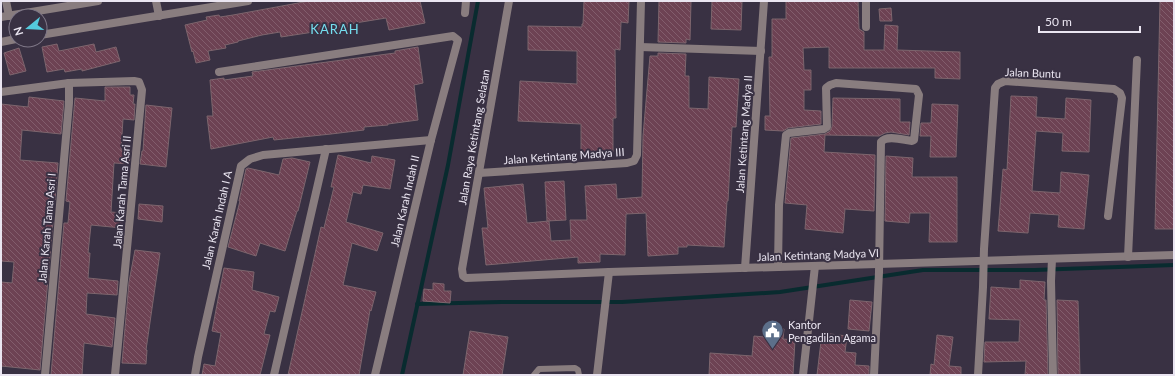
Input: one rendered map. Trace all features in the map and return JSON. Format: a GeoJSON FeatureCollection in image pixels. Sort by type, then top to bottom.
{"type":"FeatureCollection","features":[{"type":"Feature","properties":{"kind":"street"},"geometry":{"type":"LineString","coordinates":[[6,1],[5,17],[79,3],[98,1]]}},
{"type":"Feature","properties":{"kind":"street"},"geometry":{"type":"LineString","coordinates":[[156,1],[159,16]]}},
{"type":"Feature","properties":{"kind":"street"},"geometry":{"type":"LineString","coordinates":[[48,34],[248,1]]}},
{"type":"Feature","properties":{"kind":"street"},"geometry":{"type":"LineString","coordinates":[[465,13],[466,1]]}},
{"type":"Feature","properties":{"kind":"street","name":"Jalan Raya Ketintang Selatan"},"geometry":{"type":"LineString","coordinates":[[463,276],[462,269],[509,1]]}},
{"type":"Feature","properties":{"kind":"street","name":"Jalan Ketintang Madya III"},"geometry":{"type":"LineString","coordinates":[[479,173],[627,163],[634,161],[638,155],[641,1]]}},
{"type":"Feature","properties":{"kind":"street","name":"Jalan Ketintang Madya II"},"geometry":{"type":"LineString","coordinates":[[745,268],[764,1]]}},
{"type":"Feature","properties":{"kind":"street"},"geometry":{"type":"LineString","coordinates":[[866,1],[866,27]]}},
{"type":"Feature","properties":{"kind":"street","name":"Jalan Karah Indah II"},"geometry":{"type":"LineString","coordinates":[[219,72],[453,36],[457,38],[458,41],[432,140],[375,375]]}},
{"type":"Feature","properties":{"kind":"street"},"geometry":{"type":"LineString","coordinates":[[640,47],[761,51]]}},
{"type":"Feature","properties":{"kind":"street"},"geometry":{"type":"LineString","coordinates":[[1128,257],[1137,60]]}},
{"type":"Feature","properties":{"kind":"street","name":"Jalan Karah Tama Asri II"},"geometry":{"type":"LineString","coordinates":[[69,84],[134,81],[139,82],[142,88],[115,375]]}},
{"type":"Feature","properties":{"kind":"street","name":"Jalan Buntu"},"geometry":{"type":"LineString","coordinates":[[983,265],[995,88],[1003,81],[1114,89],[1120,93],[1122,98],[1108,216]]}},
{"type":"Feature","properties":{"kind":"street"},"geometry":{"type":"LineString","coordinates":[[778,267],[779,205],[785,137],[789,133],[826,128],[826,88],[830,85],[836,83],[915,89],[918,95],[914,140],[887,138],[881,142],[879,268],[874,375]]}},
{"type":"Feature","properties":{"kind":"street"},"geometry":{"type":"LineString","coordinates":[[1,92],[69,84]]}},
{"type":"Feature","properties":{"kind":"street","name":"Jalan Karah Tama Asri I"},"geometry":{"type":"LineString","coordinates":[[45,375],[69,103],[69,84]]}},
{"type":"Feature","properties":{"kind":"street","name":"Jalan Karah Indah I A"},"geometry":{"type":"LineString","coordinates":[[195,375],[241,166],[250,159],[262,155],[432,140]]}},
{"type":"Feature","properties":{"kind":"street"},"geometry":{"type":"LineString","coordinates":[[274,375],[326,149]]}},
{"type":"Feature","properties":{"kind":"street","name":"Jalan Ketintang Madya VI"},"geometry":{"type":"LineString","coordinates":[[463,276],[466,278],[815,266],[879,268],[983,265],[1052,259],[1174,255]]}},
{"type":"Feature","properties":{"kind":"street"},"geometry":{"type":"LineString","coordinates":[[1052,259],[1053,375]]}},
{"type":"Feature","properties":{"kind":"street"},"geometry":{"type":"LineString","coordinates":[[978,375],[983,265]]}},
{"type":"Feature","properties":{"kind":"street"},"geometry":{"type":"LineString","coordinates":[[803,375],[815,266]]}},
{"type":"Feature","properties":{"kind":"street"},"geometry":{"type":"LineString","coordinates":[[597,375],[609,272]]}},
{"type":"Feature","properties":{"kind":"lane"},"geometry":{"type":"LineString","coordinates":[[534,375],[538,370],[575,368],[578,370],[579,375]]}},
{"type":"Feature","properties":{"kind":"building"},"geometry":{"type":"Polygon","coordinates":[[[309,1],[420,1],[425,23],[389,30],[386,18],[349,24],[350,31],[334,34],[333,29],[281,37],[280,32],[262,35],[225,45],[226,48],[208,51],[210,60],[196,63],[185,25],[207,20],[206,17],[233,15],[309,1]]]}},
{"type":"Feature","properties":{"kind":"building"},"geometry":{"type":"Polygon","coordinates":[[[584,1],[629,1],[628,23],[621,22],[620,50],[615,49],[616,118],[613,118],[613,152],[581,152],[581,124],[518,121],[520,81],[577,84],[577,51],[528,50],[528,26],[582,27],[584,1]]]}},
{"type":"Feature","properties":{"kind":"building"},"geometry":{"type":"Polygon","coordinates":[[[659,1],[691,1],[690,40],[686,39],[686,43],[658,42],[659,1]]]}},
{"type":"Feature","properties":{"kind":"building"},"geometry":{"type":"Polygon","coordinates":[[[712,1],[742,1],[741,30],[711,29],[712,1]]]}},
{"type":"Feature","properties":{"kind":"building"},"geometry":{"type":"Polygon","coordinates":[[[786,1],[858,1],[859,29],[864,32],[864,50],[884,50],[885,25],[898,26],[897,50],[960,52],[960,79],[935,78],[935,68],[829,68],[829,47],[803,48],[804,70],[811,70],[811,90],[804,90],[804,110],[821,111],[821,124],[788,128],[783,131],[765,130],[765,116],[770,116],[769,57],[772,57],[772,19],[786,19],[786,1]]]}},
{"type":"Feature","properties":{"kind":"building"},"geometry":{"type":"Polygon","coordinates":[[[1160,1],[1174,1],[1174,229],[1155,229],[1160,1]]]}},
{"type":"Feature","properties":{"kind":"building"},"geometry":{"type":"Polygon","coordinates":[[[891,8],[892,21],[880,21],[879,9],[891,8]]]}},
{"type":"Feature","properties":{"kind":"building"},"geometry":{"type":"Polygon","coordinates":[[[57,44],[59,51],[94,44],[96,52],[116,47],[120,61],[82,71],[82,69],[65,72],[64,69],[47,72],[42,48],[48,48],[48,46],[57,44]]]}},
{"type":"Feature","properties":{"kind":"building"},"geometry":{"type":"Polygon","coordinates":[[[418,47],[423,83],[414,85],[418,120],[364,127],[364,130],[331,134],[274,140],[273,137],[211,149],[207,116],[213,116],[210,80],[224,78],[224,80],[253,76],[252,72],[395,53],[395,51],[418,47]]]}},
{"type":"Feature","properties":{"kind":"building"},"geometry":{"type":"Polygon","coordinates":[[[19,48],[26,71],[10,75],[4,53],[19,48]]]}},
{"type":"Feature","properties":{"kind":"building"},"geometry":{"type":"Polygon","coordinates":[[[658,53],[686,54],[685,76],[689,76],[689,108],[708,109],[709,77],[739,79],[736,127],[732,127],[724,247],[687,245],[687,247],[678,247],[678,254],[648,256],[646,213],[626,214],[625,255],[600,254],[600,262],[578,263],[578,257],[486,265],[482,228],[488,228],[484,188],[523,184],[527,223],[549,221],[551,241],[571,240],[570,220],[587,220],[585,186],[616,184],[617,199],[642,197],[643,136],[650,56],[658,56],[658,53]]]}},
{"type":"Feature","properties":{"kind":"building"},"geometry":{"type":"Polygon","coordinates":[[[105,87],[130,87],[130,95],[134,95],[133,104],[135,104],[134,120],[123,119],[121,150],[131,150],[129,164],[114,163],[111,212],[123,213],[122,228],[91,225],[88,253],[90,253],[88,278],[118,281],[117,295],[87,293],[86,314],[115,318],[112,347],[84,343],[82,375],[51,375],[64,223],[68,223],[70,202],[66,201],[75,98],[105,101],[105,87]]]}},
{"type":"Feature","properties":{"kind":"building"},"geometry":{"type":"Polygon","coordinates":[[[1011,96],[1037,97],[1036,117],[1065,119],[1066,98],[1091,100],[1089,152],[1062,151],[1063,133],[1036,131],[1032,191],[1060,193],[1061,172],[1089,175],[1084,229],[1058,227],[1059,215],[1030,213],[1028,233],[998,231],[1003,169],[1007,170],[1011,96]]]}},
{"type":"Feature","properties":{"kind":"building"},"geometry":{"type":"Polygon","coordinates":[[[29,97],[64,101],[61,134],[22,130],[20,160],[58,163],[55,200],[48,199],[46,221],[53,222],[40,370],[1,366],[1,282],[12,283],[14,262],[1,261],[1,104],[28,107],[29,97]]]}},
{"type":"Feature","properties":{"kind":"building"},"geometry":{"type":"Polygon","coordinates":[[[833,98],[900,99],[900,122],[910,122],[909,135],[891,132],[879,136],[825,135],[824,152],[875,155],[874,211],[845,209],[843,233],[805,229],[807,205],[785,203],[791,138],[825,134],[830,131],[832,127],[833,98]]]}},
{"type":"Feature","properties":{"kind":"building"},"geometry":{"type":"Polygon","coordinates":[[[932,104],[958,105],[956,157],[930,157],[931,136],[920,136],[921,123],[931,123],[932,104]]]}},
{"type":"Feature","properties":{"kind":"building"},"geometry":{"type":"Polygon","coordinates":[[[146,105],[172,108],[166,167],[140,164],[143,151],[146,105]]]}},
{"type":"Feature","properties":{"kind":"building"},"geometry":{"type":"Polygon","coordinates":[[[338,155],[371,163],[372,156],[395,160],[390,189],[363,185],[361,194],[353,192],[346,222],[383,233],[377,251],[352,243],[343,285],[376,292],[371,311],[370,310],[359,375],[288,375],[321,227],[324,228],[334,187],[331,187],[338,155]]]}},
{"type":"Feature","properties":{"kind":"building"},"geometry":{"type":"Polygon","coordinates":[[[886,156],[913,158],[912,177],[957,177],[957,242],[929,242],[930,213],[910,213],[909,223],[885,221],[886,156]]]}},
{"type":"Feature","properties":{"kind":"building"},"geometry":{"type":"Polygon","coordinates":[[[292,158],[310,162],[298,211],[285,251],[260,243],[256,256],[228,247],[240,201],[246,169],[248,168],[279,175],[283,159],[292,158]]]}},
{"type":"Feature","properties":{"kind":"building"},"geometry":{"type":"Polygon","coordinates":[[[564,181],[566,220],[547,221],[545,182],[564,181]]]}},
{"type":"Feature","properties":{"kind":"building"},"geometry":{"type":"Polygon","coordinates":[[[139,204],[163,206],[162,222],[138,219],[139,204]]]}},
{"type":"Feature","properties":{"kind":"building"},"geometry":{"type":"Polygon","coordinates":[[[135,250],[160,253],[146,350],[146,364],[122,363],[129,282],[135,250]]]}},
{"type":"Feature","properties":{"kind":"building"},"geometry":{"type":"Polygon","coordinates":[[[224,268],[254,272],[252,290],[279,297],[275,312],[270,311],[264,334],[270,335],[260,375],[202,375],[204,364],[215,366],[221,333],[212,331],[224,268]]]}},
{"type":"Feature","properties":{"kind":"building"},"geometry":{"type":"Polygon","coordinates":[[[1020,280],[1045,282],[1044,300],[1046,300],[1048,375],[1025,375],[1026,361],[984,362],[985,342],[1019,342],[1020,320],[989,319],[991,287],[1020,289],[1020,280]]]}},
{"type":"Feature","properties":{"kind":"building"},"geometry":{"type":"Polygon","coordinates":[[[433,283],[444,284],[444,291],[451,291],[450,303],[423,301],[424,289],[433,290],[433,283]]]}},
{"type":"Feature","properties":{"kind":"building"},"geometry":{"type":"Polygon","coordinates":[[[850,300],[872,302],[869,331],[848,329],[850,300]]]}},
{"type":"Feature","properties":{"kind":"building"},"geometry":{"type":"Polygon","coordinates":[[[1057,300],[1078,301],[1080,375],[1058,375],[1057,300]]]}},
{"type":"Feature","properties":{"kind":"building"},"geometry":{"type":"Polygon","coordinates":[[[766,327],[784,329],[783,339],[795,340],[793,375],[709,375],[710,353],[752,356],[754,336],[765,337],[766,327]]]}},
{"type":"Feature","properties":{"kind":"building"},"geometry":{"type":"Polygon","coordinates":[[[470,331],[508,337],[502,375],[463,375],[470,331]]]}},
{"type":"Feature","properties":{"kind":"building"},"geometry":{"type":"Polygon","coordinates":[[[822,333],[847,336],[845,352],[856,353],[855,365],[869,366],[869,375],[817,375],[822,333]]]}},
{"type":"Feature","properties":{"kind":"building"},"geometry":{"type":"Polygon","coordinates":[[[937,335],[953,337],[949,366],[961,367],[961,375],[930,375],[931,364],[934,365],[937,335]]]}},
{"type":"Feature","properties":{"kind":"waterway"},"geometry":{"type":"LineString","coordinates":[[402,375],[448,165],[478,1]]}},
{"type":"Feature","properties":{"kind":"waterway"},"geometry":{"type":"LineString","coordinates":[[417,304],[622,302],[780,292],[923,270],[1035,270],[1174,265]]}},
{"type":"Feature","properties":{"kind":"place","name":"Kantor Pengadilan Agama"},"geometry":{"type":"Point","coordinates":[773,350]}},
{"type":"Feature","properties":{"kind":"district","name":"KARAH"},"geometry":{"type":"Point","coordinates":[335,29]}}]}
